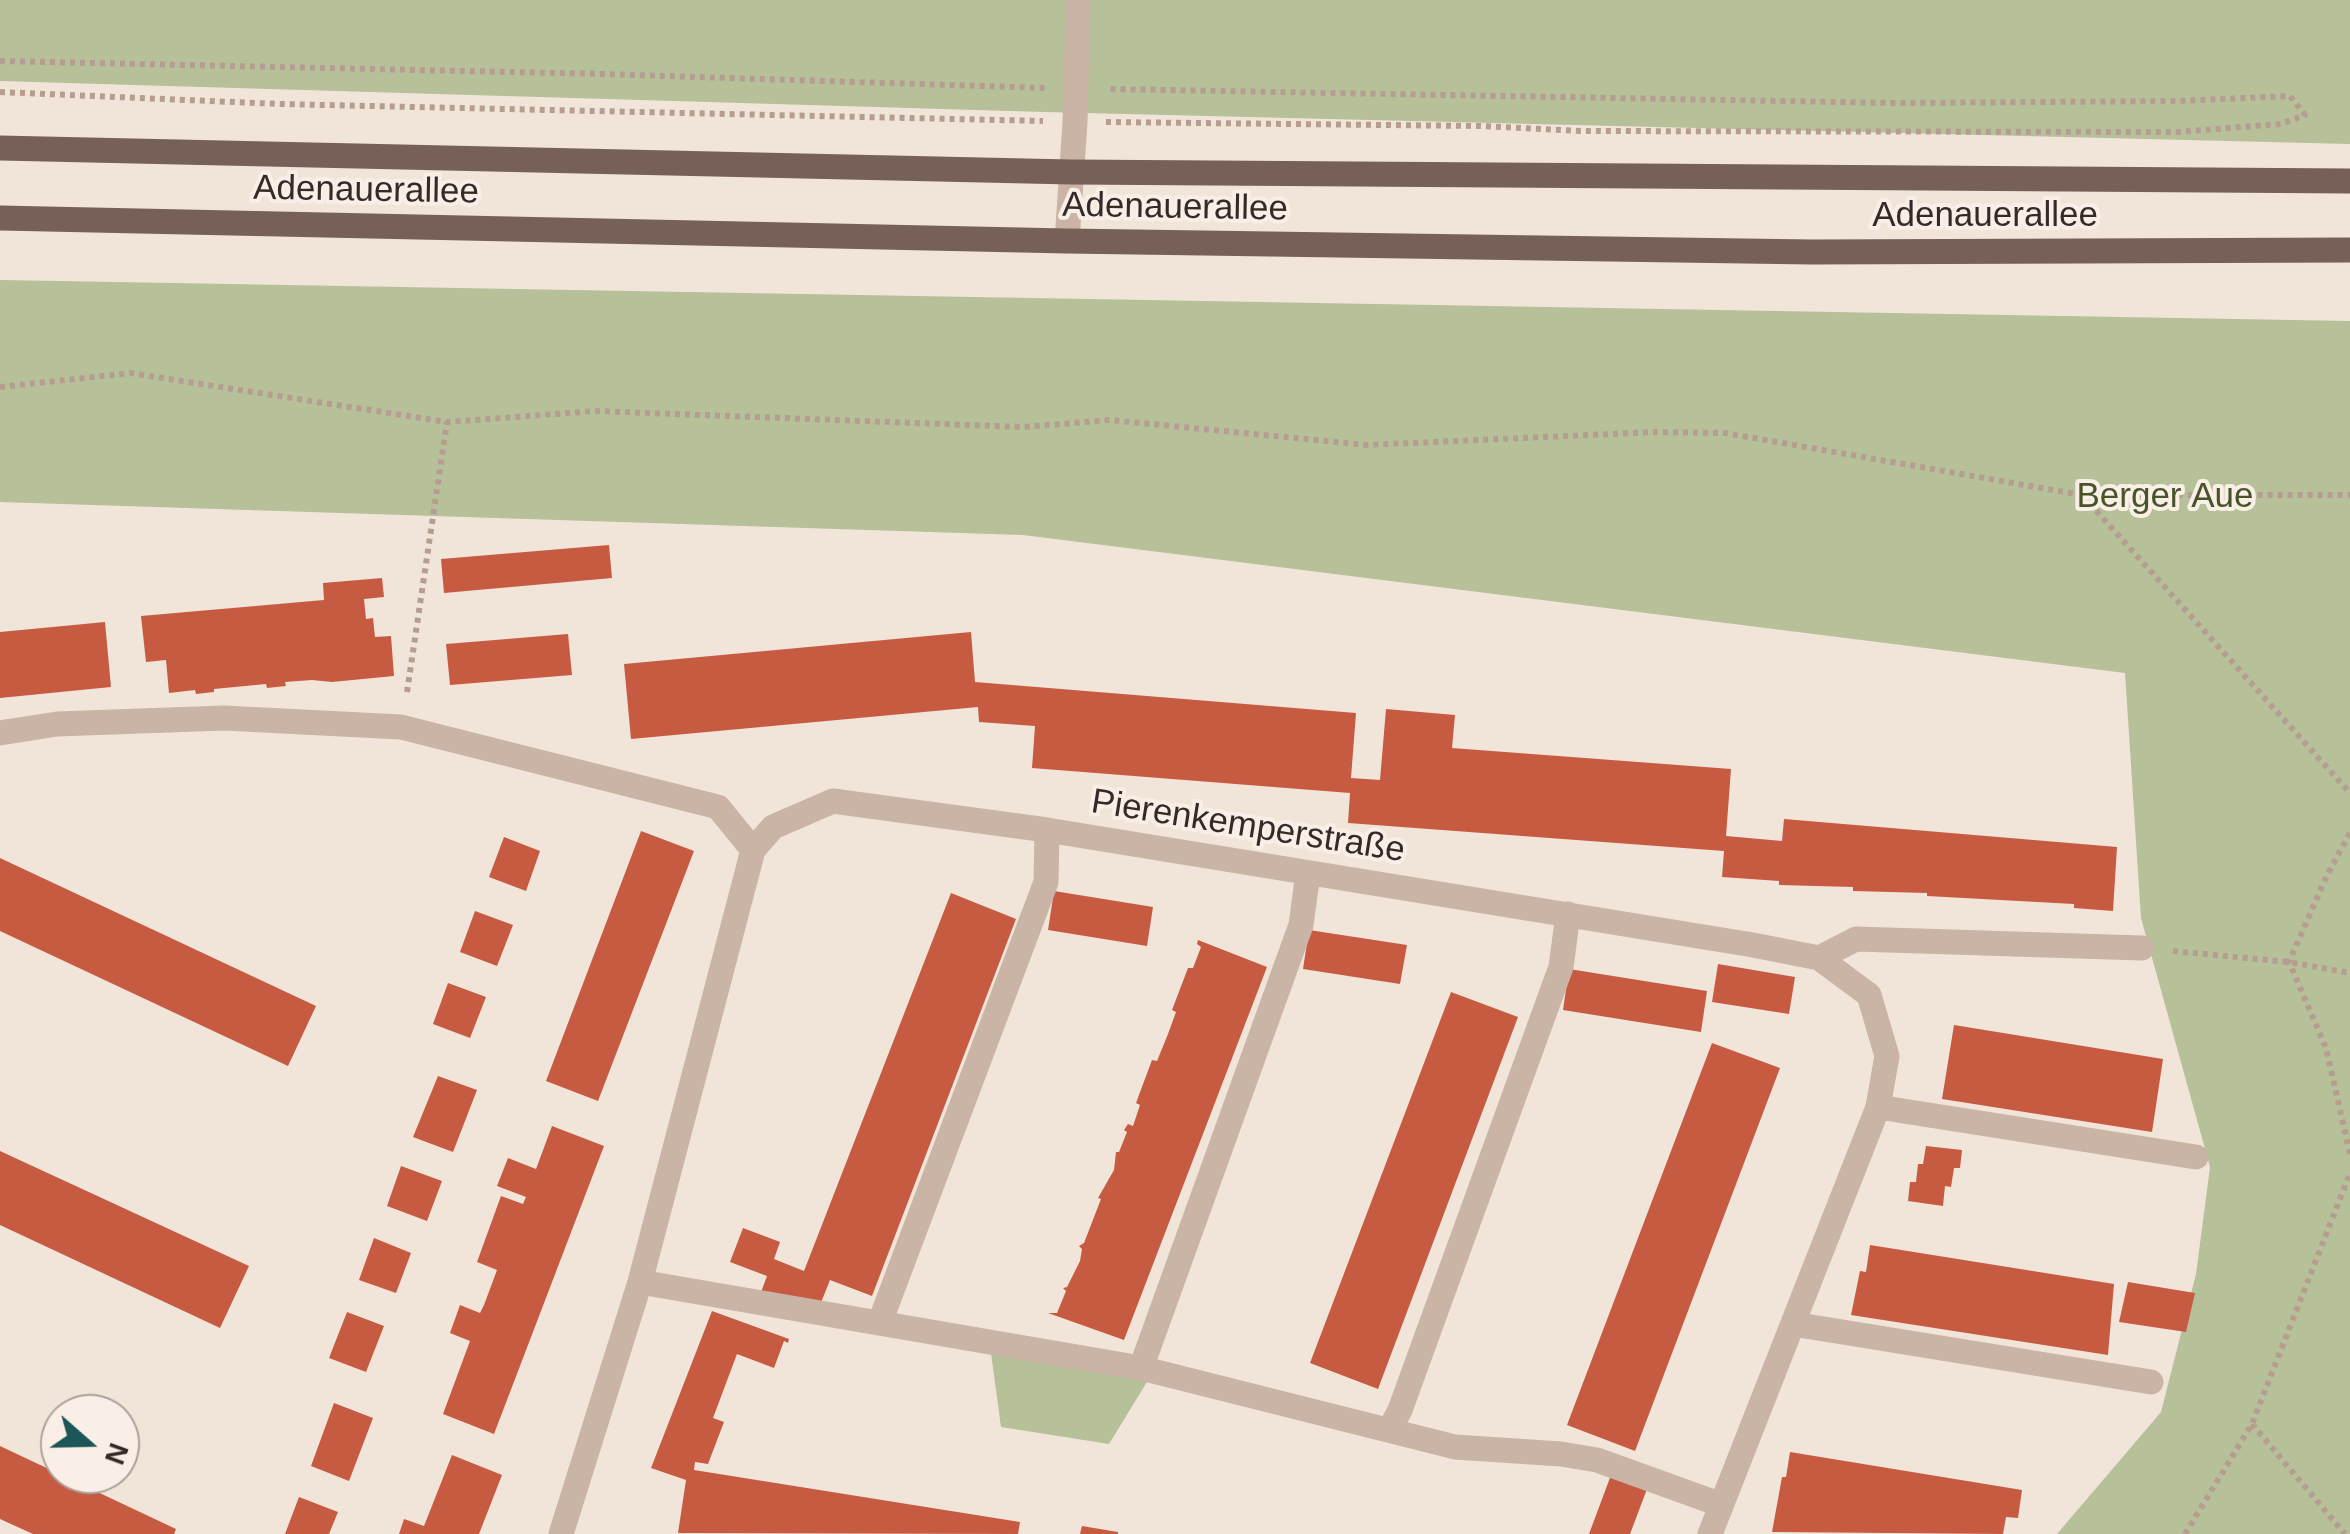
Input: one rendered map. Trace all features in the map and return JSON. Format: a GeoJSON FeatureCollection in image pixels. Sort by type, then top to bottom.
{"type":"FeatureCollection","features":[{"type":"Feature","properties":{"kind":"main road","name":"Adenauerallee"},"geometry":{"type":"LineString","coordinates":[[0,148],[1071,172],[2350,181]]}},
{"type":"Feature","properties":{"kind":"main road","name":"Adenauerallee"},"geometry":{"type":"LineString","coordinates":[[0,218],[1812,252],[2350,250]]}},
{"type":"Feature","properties":{"kind":"street"},"geometry":{"type":"LineString","coordinates":[[1066,241],[1075,122],[1078,0]]}},
{"type":"Feature","properties":{"kind":"street"},"geometry":{"type":"LineString","coordinates":[[0,733],[56,724],[224,718],[402,727],[718,806],[753,850],[640,1282],[562,1534]]}},
{"type":"Feature","properties":{"kind":"street","name":"Pierenkemperstraße"},"geometry":{"type":"LineString","coordinates":[[753,850],[773,827],[833,801],[1047,830],[1819,958],[1869,996],[1887,1056],[1878,1107],[1710,1534]]}},
{"type":"Feature","properties":{"kind":"street"},"geometry":{"type":"LineString","coordinates":[[880,1322],[1046,882],[1047,830]]}},
{"type":"Feature","properties":{"kind":"street"},"geometry":{"type":"LineString","coordinates":[[1141,1368],[1301,925],[1308,873]]}},
{"type":"Feature","properties":{"kind":"street"},"geometry":{"type":"LineString","coordinates":[[1390,1429],[1561,967],[1568,914]]}},
{"type":"Feature","properties":{"kind":"street"},"geometry":{"type":"LineString","coordinates":[[1819,958],[1856,939],[2142,948]]}},
{"type":"Feature","properties":{"kind":"street"},"geometry":{"type":"LineString","coordinates":[[1878,1107],[2196,1157]]}},
{"type":"Feature","properties":{"kind":"street"},"geometry":{"type":"LineString","coordinates":[[640,1282],[1141,1368],[1455,1447],[1596,1460],[1719,1504]]}},
{"type":"Feature","properties":{"kind":"street"},"geometry":{"type":"LineString","coordinates":[[1794,1324],[2151,1382]]}},
{"type":"Feature","properties":{"kind":"path"},"geometry":{"type":"LineString","coordinates":[[0,92],[280,104],[1599,131],[2177,132],[2281,124],[2304,115],[2290,96],[2176,101]]}},
{"type":"Feature","properties":{"kind":"path"},"geometry":{"type":"LineString","coordinates":[[0,387],[130,373],[447,422],[596,411],[1006,426],[1110,420],[1367,445],[1656,432],[1724,434],[2082,495],[2350,495]]}},
{"type":"Feature","properties":{"kind":"path"},"geometry":{"type":"LineString","coordinates":[[402,727],[447,422]]}},
{"type":"Feature","properties":{"kind":"path"},"geometry":{"type":"LineString","coordinates":[[2082,495],[2350,793]]}},
{"type":"Feature","properties":{"kind":"path"},"geometry":{"type":"LineString","coordinates":[[2350,833],[2289,962],[2326,1048],[2350,1154]]}},
{"type":"Feature","properties":{"kind":"path"},"geometry":{"type":"LineString","coordinates":[[2142,948],[2350,972]]}},
{"type":"Feature","properties":{"kind":"path"},"geometry":{"type":"LineString","coordinates":[[2185,1534],[2252,1424],[2350,1172]]}},
{"type":"Feature","properties":{"kind":"path"},"geometry":{"type":"LineString","coordinates":[[2252,1424],[2345,1534]]}},
{"type":"Feature","properties":{"kind":"green space"},"geometry":{"type":"Polygon","coordinates":[[[0,0],[2350,0],[2350,144],[1044,112],[0,81],[0,0]]]}},
{"type":"Feature","properties":{"kind":"green space","name":"Berger Aue"},"geometry":{"type":"Polygon","coordinates":[[[0,280],[2350,321],[2350,1534],[2057,1534],[2161,1412],[2196,1274],[2210,1167],[2141,918],[2125,673],[1023,535],[0,502],[0,280]]]}},
{"type":"Feature","properties":{"kind":"green space"},"geometry":{"type":"Polygon","coordinates":[[[991,1353],[1150,1377],[1109,1444],[1001,1427],[991,1353]]]}},
{"type":"Feature","properties":{"kind":"building"},"geometry":{"type":"Polygon","coordinates":[[[609,545],[612,578],[444,593],[441,559],[609,545]]]}},
{"type":"Feature","properties":{"kind":"building"},"geometry":{"type":"Polygon","coordinates":[[[382,578],[384,597],[364,599],[366,619],[373,618],[375,637],[391,636],[394,676],[285,682],[286,686],[267,688],[266,684],[196,694],[195,690],[169,693],[166,660],[146,662],[141,616],[324,600],[323,583],[382,578]]]}},
{"type":"Feature","properties":{"kind":"building"},"geometry":{"type":"Polygon","coordinates":[[[105,622],[111,687],[0,698],[0,632],[105,622]]]}},
{"type":"Feature","properties":{"kind":"building"},"geometry":{"type":"Polygon","coordinates":[[[971,632],[975,682],[1356,713],[1351,778],[1380,780],[1386,709],[1455,715],[1452,748],[1731,769],[1726,836],[1782,841],[1784,819],[2117,847],[2113,911],[2074,908],[2074,904],[1779,885],[1779,881],[1722,877],[1724,851],[1348,823],[1350,793],[1032,768],[1035,726],[979,722],[978,707],[631,739],[624,664],[971,632]]]}},
{"type":"Feature","properties":{"kind":"building"},"geometry":{"type":"Polygon","coordinates":[[[568,634],[572,675],[450,685],[446,644],[568,634]]]}},
{"type":"Feature","properties":{"kind":"building"},"geometry":{"type":"Polygon","coordinates":[[[641,831],[694,851],[598,1101],[546,1081],[641,831]]]}},
{"type":"Feature","properties":{"kind":"building"},"geometry":{"type":"Polygon","coordinates":[[[504,837],[540,851],[526,891],[489,877],[504,837]]]}},
{"type":"Feature","properties":{"kind":"building"},"geometry":{"type":"Polygon","coordinates":[[[0,858],[316,1006],[288,1066],[0,931],[0,858]]]}},
{"type":"Feature","properties":{"kind":"building"},"geometry":{"type":"Polygon","coordinates":[[[1054,891],[1153,907],[1147,946],[1048,930],[1054,891]]]}},
{"type":"Feature","properties":{"kind":"building"},"geometry":{"type":"Polygon","coordinates":[[[951,893],[1016,919],[872,1296],[830,1280],[820,1305],[760,1295],[767,1276],[730,1262],[743,1228],[780,1242],[774,1259],[804,1271],[951,893]]]}},
{"type":"Feature","properties":{"kind":"building"},"geometry":{"type":"Polygon","coordinates":[[[475,911],[513,925],[497,966],[460,952],[475,911]]]}},
{"type":"Feature","properties":{"kind":"building"},"geometry":{"type":"Polygon","coordinates":[[[1309,930],[1407,945],[1400,984],[1303,969],[1309,930]]]}},
{"type":"Feature","properties":{"kind":"building"},"geometry":{"type":"Polygon","coordinates":[[[1198,940],[1267,967],[1124,1340],[1048,1313],[1057,1313],[1066,1291],[1063,1288],[1080,1261],[1079,1246],[1084,1243],[1101,1199],[1098,1198],[1114,1170],[1116,1152],[1127,1132],[1124,1130],[1128,1124],[1133,1126],[1140,1105],[1136,1103],[1152,1060],[1157,1061],[1188,968],[1193,968],[1201,947],[1198,940]]]}},
{"type":"Feature","properties":{"kind":"building"},"geometry":{"type":"Polygon","coordinates":[[[1718,964],[1795,977],[1789,1014],[1712,1002],[1718,964]]]}},
{"type":"Feature","properties":{"kind":"building"},"geometry":{"type":"Polygon","coordinates":[[[1569,969],[1707,991],[1701,1032],[1563,1010],[1569,969]]]}},
{"type":"Feature","properties":{"kind":"building"},"geometry":{"type":"Polygon","coordinates":[[[448,983],[486,997],[470,1038],[433,1024],[448,983]]]}},
{"type":"Feature","properties":{"kind":"building"},"geometry":{"type":"Polygon","coordinates":[[[1451,992],[1518,1017],[1378,1389],[1310,1363],[1451,992]]]}},
{"type":"Feature","properties":{"kind":"building"},"geometry":{"type":"Polygon","coordinates":[[[1954,1025],[2163,1059],[2152,1132],[1942,1099],[1954,1025]]]}},
{"type":"Feature","properties":{"kind":"building"},"geometry":{"type":"Polygon","coordinates":[[[1712,1043],[1780,1068],[1635,1451],[1567,1425],[1712,1043]]]}},
{"type":"Feature","properties":{"kind":"building"},"geometry":{"type":"Polygon","coordinates":[[[438,1076],[477,1090],[453,1152],[413,1137],[438,1076]]]}},
{"type":"Feature","properties":{"kind":"building"},"geometry":{"type":"Polygon","coordinates":[[[552,1126],[604,1146],[494,1434],[443,1414],[470,1341],[450,1333],[460,1305],[480,1313],[484,1305],[497,1270],[477,1262],[501,1196],[523,1204],[526,1197],[497,1186],[508,1158],[536,1169],[552,1126]]]}},
{"type":"Feature","properties":{"kind":"building"},"geometry":{"type":"Polygon","coordinates":[[[1926,1146],[1962,1150],[1960,1168],[1954,1168],[1951,1187],[1945,1186],[1943,1206],[1908,1201],[1910,1182],[1916,1182],[1926,1146]]]}},
{"type":"Feature","properties":{"kind":"building"},"geometry":{"type":"Polygon","coordinates":[[[0,1151],[249,1266],[220,1328],[0,1225],[0,1151]]]}},
{"type":"Feature","properties":{"kind":"building"},"geometry":{"type":"Polygon","coordinates":[[[401,1166],[442,1181],[427,1221],[387,1206],[401,1166]]]}},
{"type":"Feature","properties":{"kind":"building"},"geometry":{"type":"Polygon","coordinates":[[[374,1238],[411,1253],[396,1293],[359,1280],[374,1238]]]}},
{"type":"Feature","properties":{"kind":"building"},"geometry":{"type":"Polygon","coordinates":[[[1870,1245],[2114,1284],[2108,1355],[1851,1315],[1860,1271],[1866,1272],[1870,1245]]]}},
{"type":"Feature","properties":{"kind":"building"},"geometry":{"type":"Polygon","coordinates":[[[2128,1282],[2195,1293],[2186,1332],[2119,1322],[2128,1282]]]}},
{"type":"Feature","properties":{"kind":"building"},"geometry":{"type":"Polygon","coordinates":[[[712,1311],[789,1339],[788,1343],[784,1341],[774,1368],[737,1354],[713,1418],[724,1422],[708,1464],[695,1462],[694,1470],[1020,1522],[1018,1534],[678,1533],[686,1480],[651,1468],[712,1311]]]}},
{"type":"Feature","properties":{"kind":"building"},"geometry":{"type":"Polygon","coordinates":[[[347,1312],[384,1326],[366,1372],[329,1358],[347,1312]]]}},
{"type":"Feature","properties":{"kind":"building"},"geometry":{"type":"Polygon","coordinates":[[[334,1403],[373,1418],[349,1481],[311,1466],[334,1403]]]}},
{"type":"Feature","properties":{"kind":"building"},"geometry":{"type":"Polygon","coordinates":[[[0,1446],[40,1465],[40,1494],[102,1494],[176,1529],[174,1534],[33,1534],[0,1519],[0,1446]]]}},
{"type":"Feature","properties":{"kind":"building"},"geometry":{"type":"Polygon","coordinates":[[[1790,1452],[2022,1490],[2018,1518],[2006,1517],[2003,1534],[1772,1532],[1790,1452]]]}},
{"type":"Feature","properties":{"kind":"building"},"geometry":{"type":"Polygon","coordinates":[[[452,1455],[502,1475],[479,1534],[399,1534],[404,1519],[424,1526],[452,1455]]]}},
{"type":"Feature","properties":{"kind":"building"},"geometry":{"type":"Polygon","coordinates":[[[1611,1475],[1647,1489],[1630,1534],[1589,1534],[1611,1475]]]}},
{"type":"Feature","properties":{"kind":"building"},"geometry":{"type":"Polygon","coordinates":[[[299,1497],[338,1512],[329,1534],[285,1534],[299,1497]]]}},
{"type":"Feature","properties":{"kind":"building"},"geometry":{"type":"Polygon","coordinates":[[[1082,1526],[1118,1532],[1118,1534],[1080,1534],[1082,1526]]]}}]}
